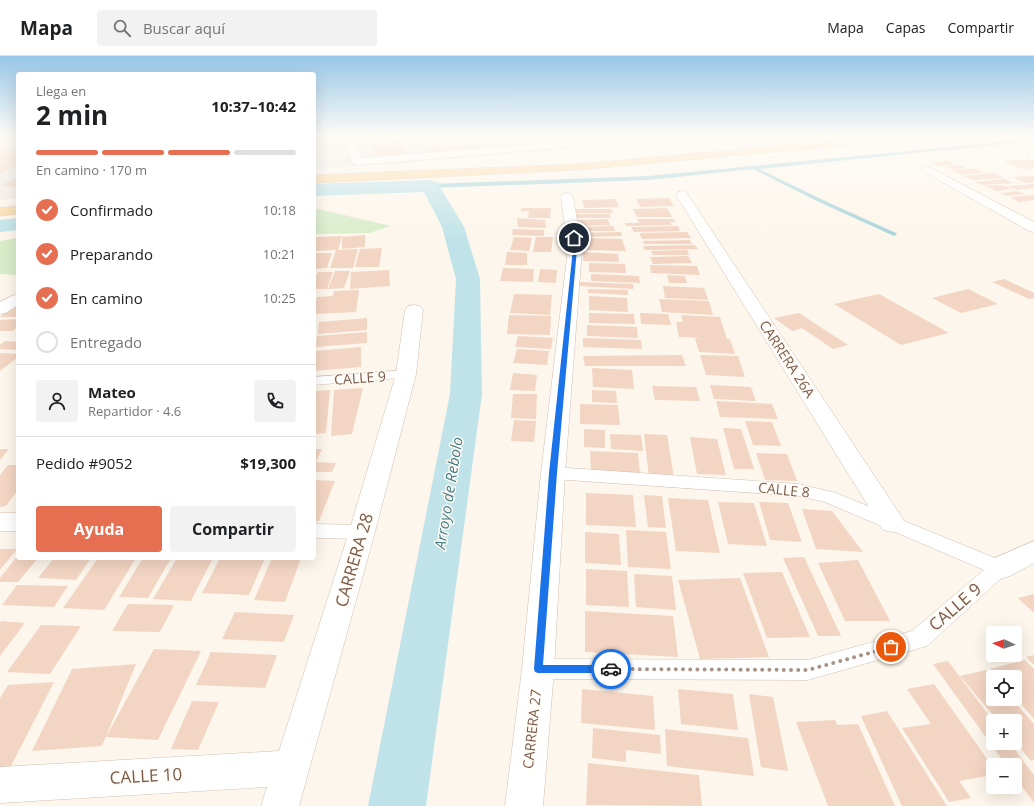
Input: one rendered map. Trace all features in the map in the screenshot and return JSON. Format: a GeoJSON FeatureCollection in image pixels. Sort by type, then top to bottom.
{"type":"FeatureCollection","features":[{"type":"Feature","properties":{"kind":"main road"},"geometry":{"type":"LineString","coordinates":[[316,172],[339,170]]}},
{"type":"Feature","properties":{"kind":"main road"},"geometry":{"type":"LineString","coordinates":[[316,178],[347,170]]}},
{"type":"Feature","properties":{"kind":"main road"},"geometry":{"type":"LineString","coordinates":[[0,204],[16,201]]}},
{"type":"Feature","properties":{"kind":"main road"},"geometry":{"type":"LineString","coordinates":[[0,212],[16,210]]}},
{"type":"Feature","properties":{"kind":"street"},"geometry":{"type":"LineString","coordinates":[[929,170],[1034,228]]}},
{"type":"Feature","properties":{"kind":"street","name":"CARRERA 26A"},"geometry":{"type":"LineString","coordinates":[[682,195],[892,523]]}},
{"type":"Feature","properties":{"kind":"street","name":"CARRERA 27"},"geometry":{"type":"LineString","coordinates":[[524,806],[538,669],[553,473],[575,249],[567,197]]}},
{"type":"Feature","properties":{"kind":"street"},"geometry":{"type":"LineString","coordinates":[[0,309],[14,300]]}},
{"type":"Feature","properties":{"kind":"street","name":"CARRERA 28"},"geometry":{"type":"LineString","coordinates":[[280,806],[362,532],[406,374],[414,310]]}},
{"type":"Feature","properties":{"kind":"street"},"geometry":{"type":"LineString","coordinates":[[0,522],[16,522]]}},
{"type":"Feature","properties":{"kind":"street","name":"CALLE 9"},"geometry":{"type":"LineString","coordinates":[[1000,568],[1034,551]]}},
{"type":"Feature","properties":{"kind":"street","name":"CALLE 10"},"geometry":{"type":"LineString","coordinates":[[0,785],[292,768]]}},
{"type":"Feature","properties":{"kind":"lane","name":"CALLE 9"},"geometry":{"type":"LineString","coordinates":[[316,381],[406,374]]}},
{"type":"Feature","properties":{"kind":"lane","name":"CALLE 8"},"geometry":{"type":"LineString","coordinates":[[553,473],[799,490],[830,497],[1000,568]]}},
{"type":"Feature","properties":{"kind":"lane"},"geometry":{"type":"LineString","coordinates":[[316,531],[362,532]]}},
{"type":"Feature","properties":{"kind":"lane","name":"CALLE 9"},"geometry":{"type":"LineString","coordinates":[[538,669],[808,670],[918,639],[1000,568]]}},
{"type":"Feature","properties":{"kind":"shaded area"},"geometry":{"type":"Polygon","coordinates":[[[0,170],[16,170],[16,198],[0,200],[0,170]]]}},
{"type":"Feature","properties":{"kind":"green space"},"geometry":{"type":"Polygon","coordinates":[[[316,208],[391,226],[369,233],[316,234],[316,208]]]}},
{"type":"Feature","properties":{"kind":"green space"},"geometry":{"type":"Polygon","coordinates":[[[16,238],[16,275],[0,274],[0,241],[16,238]]]}},
{"type":"Feature","properties":{"kind":"building"},"geometry":{"type":"Polygon","coordinates":[[[0,170],[8,170],[0,174],[0,170]]]}},
{"type":"Feature","properties":{"kind":"building"},"geometry":{"type":"Polygon","coordinates":[[[952,170],[978,170],[985,173],[962,174],[952,170]]]}},
{"type":"Feature","properties":{"kind":"building"},"geometry":{"type":"Polygon","coordinates":[[[994,173],[1004,178],[973,180],[962,176],[994,173]]]}},
{"type":"Feature","properties":{"kind":"building"},"geometry":{"type":"Polygon","coordinates":[[[1034,176],[1034,182],[1025,183],[1013,177],[1034,176]]]}},
{"type":"Feature","properties":{"kind":"building"},"geometry":{"type":"Polygon","coordinates":[[[16,178],[16,187],[0,186],[16,178]]]}},
{"type":"Feature","properties":{"kind":"building"},"geometry":{"type":"Polygon","coordinates":[[[1005,179],[1013,183],[982,185],[974,182],[1005,179]]]}},
{"type":"Feature","properties":{"kind":"building"},"geometry":{"type":"Polygon","coordinates":[[[1034,184],[1034,188],[1017,190],[1008,186],[1034,184]]]}},
{"type":"Feature","properties":{"kind":"building"},"geometry":{"type":"Polygon","coordinates":[[[1003,185],[1013,189],[996,191],[986,186],[1003,185]]]}},
{"type":"Feature","properties":{"kind":"building"},"geometry":{"type":"Polygon","coordinates":[[[1019,191],[1025,194],[1007,196],[1000,193],[1019,191]]]}},
{"type":"Feature","properties":{"kind":"building"},"geometry":{"type":"Polygon","coordinates":[[[1034,195],[1034,200],[1019,202],[1010,197],[1034,195]]]}},
{"type":"Feature","properties":{"kind":"building"},"geometry":{"type":"Polygon","coordinates":[[[669,198],[674,206],[640,207],[636,199],[669,198]]]}},
{"type":"Feature","properties":{"kind":"building"},"geometry":{"type":"Polygon","coordinates":[[[616,199],[619,207],[585,208],[582,200],[616,199]]]}},
{"type":"Feature","properties":{"kind":"building"},"geometry":{"type":"Polygon","coordinates":[[[522,208],[551,208],[550,218],[528,218],[529,211],[521,211],[522,208]]]}},
{"type":"Feature","properties":{"kind":"building"},"geometry":{"type":"Polygon","coordinates":[[[667,208],[672,217],[637,217],[633,209],[667,208]]]}},
{"type":"Feature","properties":{"kind":"building"},"geometry":{"type":"Polygon","coordinates":[[[573,209],[611,209],[613,213],[574,213],[573,209]]]}},
{"type":"Feature","properties":{"kind":"building"},"geometry":{"type":"Polygon","coordinates":[[[575,214],[610,214],[611,218],[576,218],[575,214]]]}},
{"type":"Feature","properties":{"kind":"building"},"geometry":{"type":"Polygon","coordinates":[[[517,218],[545,220],[546,228],[518,227],[517,218]]]}},
{"type":"Feature","properties":{"kind":"building"},"geometry":{"type":"Polygon","coordinates":[[[608,219],[610,225],[579,226],[577,220],[608,219]]]}},
{"type":"Feature","properties":{"kind":"building"},"geometry":{"type":"Polygon","coordinates":[[[637,219],[674,219],[676,222],[670,222],[672,225],[626,226],[625,223],[639,223],[637,219]]]}},
{"type":"Feature","properties":{"kind":"building"},"geometry":{"type":"Polygon","coordinates":[[[613,226],[615,231],[585,231],[584,227],[613,226]]]}},
{"type":"Feature","properties":{"kind":"building"},"geometry":{"type":"Polygon","coordinates":[[[678,226],[680,231],[634,232],[631,227],[678,226]]]}},
{"type":"Feature","properties":{"kind":"building"},"geometry":{"type":"Polygon","coordinates":[[[513,229],[544,230],[544,236],[512,235],[513,229]]]}},
{"type":"Feature","properties":{"kind":"building"},"geometry":{"type":"Polygon","coordinates":[[[621,232],[622,236],[583,237],[581,233],[621,232]]]}},
{"type":"Feature","properties":{"kind":"building"},"geometry":{"type":"Polygon","coordinates":[[[687,232],[691,238],[642,239],[639,233],[687,232]]]}},
{"type":"Feature","properties":{"kind":"building"},"geometry":{"type":"Polygon","coordinates":[[[365,235],[365,247],[342,249],[342,237],[365,235]]]}},
{"type":"Feature","properties":{"kind":"building"},"geometry":{"type":"Polygon","coordinates":[[[342,236],[338,250],[358,249],[353,268],[330,268],[336,250],[316,251],[316,237],[342,236]]]}},
{"type":"Feature","properties":{"kind":"building"},"geometry":{"type":"Polygon","coordinates":[[[514,237],[532,238],[529,251],[510,250],[514,237]]]}},
{"type":"Feature","properties":{"kind":"building"},"geometry":{"type":"Polygon","coordinates":[[[536,237],[553,237],[551,252],[533,252],[536,237]]]}},
{"type":"Feature","properties":{"kind":"building"},"geometry":{"type":"Polygon","coordinates":[[[581,238],[622,239],[626,251],[582,250],[581,238]]]}},
{"type":"Feature","properties":{"kind":"building"},"geometry":{"type":"Polygon","coordinates":[[[690,240],[692,244],[644,244],[643,241],[690,240]]]}},
{"type":"Feature","properties":{"kind":"building"},"geometry":{"type":"Polygon","coordinates":[[[695,245],[698,249],[645,250],[643,246],[695,245]]]}},
{"type":"Feature","properties":{"kind":"building"},"geometry":{"type":"Polygon","coordinates":[[[382,248],[379,267],[355,267],[360,249],[382,248]]]}},
{"type":"Feature","properties":{"kind":"building"},"geometry":{"type":"Polygon","coordinates":[[[687,250],[689,255],[653,255],[651,251],[687,250]]]}},
{"type":"Feature","properties":{"kind":"building"},"geometry":{"type":"Polygon","coordinates":[[[507,252],[527,253],[527,265],[505,265],[507,252]]]}},
{"type":"Feature","properties":{"kind":"building"},"geometry":{"type":"Polygon","coordinates":[[[583,252],[618,254],[619,262],[583,261],[583,252]]]}},
{"type":"Feature","properties":{"kind":"building"},"geometry":{"type":"Polygon","coordinates":[[[316,253],[332,253],[327,268],[316,269],[316,253]]]}},
{"type":"Feature","properties":{"kind":"building"},"geometry":{"type":"Polygon","coordinates":[[[688,256],[692,263],[653,264],[650,257],[688,256]]]}},
{"type":"Feature","properties":{"kind":"building"},"geometry":{"type":"Polygon","coordinates":[[[589,263],[625,264],[626,273],[589,272],[589,263]]]}},
{"type":"Feature","properties":{"kind":"building"},"geometry":{"type":"Polygon","coordinates":[[[650,265],[697,266],[700,275],[651,273],[650,265]]]}},
{"type":"Feature","properties":{"kind":"building"},"geometry":{"type":"Polygon","coordinates":[[[503,268],[534,269],[533,282],[500,281],[503,268]]]}},
{"type":"Feature","properties":{"kind":"building"},"geometry":{"type":"Polygon","coordinates":[[[540,269],[557,270],[556,283],[538,282],[540,269]]]}},
{"type":"Feature","properties":{"kind":"building"},"geometry":{"type":"Polygon","coordinates":[[[389,270],[390,286],[350,289],[351,272],[389,270]]]}},
{"type":"Feature","properties":{"kind":"building"},"geometry":{"type":"Polygon","coordinates":[[[335,271],[350,271],[344,288],[328,289],[335,271]]]}},
{"type":"Feature","properties":{"kind":"building"},"geometry":{"type":"Polygon","coordinates":[[[318,272],[333,272],[327,289],[316,289],[316,276],[318,272]]]}},
{"type":"Feature","properties":{"kind":"building"},"geometry":{"type":"Polygon","coordinates":[[[591,274],[639,276],[640,283],[591,281],[591,274]]]}},
{"type":"Feature","properties":{"kind":"building"},"geometry":{"type":"Polygon","coordinates":[[[667,275],[685,276],[687,283],[669,283],[667,275]]]}},
{"type":"Feature","properties":{"kind":"building"},"geometry":{"type":"Polygon","coordinates":[[[1004,279],[1034,293],[1034,298],[1029,299],[992,282],[1004,279]]]}},
{"type":"Feature","properties":{"kind":"building"},"geometry":{"type":"Polygon","coordinates":[[[580,282],[633,284],[633,289],[580,286],[580,282]]]}},
{"type":"Feature","properties":{"kind":"building"},"geometry":{"type":"Polygon","coordinates":[[[663,286],[704,288],[708,300],[665,298],[663,286]]]}},
{"type":"Feature","properties":{"kind":"building"},"geometry":{"type":"Polygon","coordinates":[[[588,289],[628,290],[628,295],[588,293],[588,289]]]}},
{"type":"Feature","properties":{"kind":"building"},"geometry":{"type":"Polygon","coordinates":[[[968,289],[998,304],[961,313],[932,298],[968,289]]]}},
{"type":"Feature","properties":{"kind":"building"},"geometry":{"type":"Polygon","coordinates":[[[359,290],[356,312],[316,314],[317,297],[333,296],[334,291],[359,290]]]}},
{"type":"Feature","properties":{"kind":"building"},"geometry":{"type":"Polygon","coordinates":[[[514,294],[552,295],[550,315],[510,313],[514,294]]]}},
{"type":"Feature","properties":{"kind":"building"},"geometry":{"type":"Polygon","coordinates":[[[879,294],[949,333],[901,345],[834,304],[879,294]]]}},
{"type":"Feature","properties":{"kind":"building"},"geometry":{"type":"Polygon","coordinates":[[[589,296],[627,298],[628,312],[589,310],[589,296]]]}},
{"type":"Feature","properties":{"kind":"building"},"geometry":{"type":"Polygon","coordinates":[[[659,299],[709,301],[713,315],[662,312],[659,299]]]}},
{"type":"Feature","properties":{"kind":"building"},"geometry":{"type":"Polygon","coordinates":[[[15,305],[16,305],[16,317],[0,317],[15,305]]]}},
{"type":"Feature","properties":{"kind":"building"},"geometry":{"type":"Polygon","coordinates":[[[589,313],[634,314],[635,324],[589,323],[589,313]]]}},
{"type":"Feature","properties":{"kind":"building"},"geometry":{"type":"Polygon","coordinates":[[[640,313],[668,314],[671,325],[641,324],[640,313]]]}},
{"type":"Feature","properties":{"kind":"building"},"geometry":{"type":"Polygon","coordinates":[[[799,313],[848,345],[833,349],[802,328],[792,331],[774,318],[799,313]]]}},
{"type":"Feature","properties":{"kind":"building"},"geometry":{"type":"Polygon","coordinates":[[[509,315],[551,316],[550,335],[507,334],[509,315]]]}},
{"type":"Feature","properties":{"kind":"building"},"geometry":{"type":"Polygon","coordinates":[[[681,315],[720,317],[727,339],[679,337],[676,322],[683,322],[681,315]]]}},
{"type":"Feature","properties":{"kind":"building"},"geometry":{"type":"Polygon","coordinates":[[[367,318],[367,330],[318,334],[319,322],[367,318]]]}},
{"type":"Feature","properties":{"kind":"building"},"geometry":{"type":"Polygon","coordinates":[[[16,319],[16,328],[13,331],[0,331],[0,320],[16,319]]]}},
{"type":"Feature","properties":{"kind":"building"},"geometry":{"type":"Polygon","coordinates":[[[587,325],[637,327],[638,338],[587,336],[587,325]]]}},
{"type":"Feature","properties":{"kind":"building"},"geometry":{"type":"Polygon","coordinates":[[[367,332],[367,343],[316,347],[317,336],[367,332]]]}},
{"type":"Feature","properties":{"kind":"building"},"geometry":{"type":"Polygon","coordinates":[[[518,336],[553,338],[551,349],[515,347],[518,336]]]}},
{"type":"Feature","properties":{"kind":"building"},"geometry":{"type":"Polygon","coordinates":[[[583,338],[641,340],[642,349],[583,347],[583,338]]]}},
{"type":"Feature","properties":{"kind":"building"},"geometry":{"type":"Polygon","coordinates":[[[695,338],[730,339],[735,354],[699,352],[695,338]]]}},
{"type":"Feature","properties":{"kind":"building"},"geometry":{"type":"Polygon","coordinates":[[[5,341],[16,342],[16,350],[0,349],[0,345],[5,341]]]}},
{"type":"Feature","properties":{"kind":"building"},"geometry":{"type":"Polygon","coordinates":[[[361,347],[361,367],[316,371],[316,351],[361,347]]]}},
{"type":"Feature","properties":{"kind":"building"},"geometry":{"type":"Polygon","coordinates":[[[517,349],[549,351],[547,365],[513,363],[517,349]]]}},
{"type":"Feature","properties":{"kind":"building"},"geometry":{"type":"Polygon","coordinates":[[[0,353],[16,354],[16,359],[0,371],[0,353]]]}},
{"type":"Feature","properties":{"kind":"building"},"geometry":{"type":"Polygon","coordinates":[[[682,355],[686,366],[585,366],[583,356],[682,355]]]}},
{"type":"Feature","properties":{"kind":"building"},"geometry":{"type":"Polygon","coordinates":[[[700,355],[738,356],[745,377],[706,375],[700,355]]]}},
{"type":"Feature","properties":{"kind":"building"},"geometry":{"type":"Polygon","coordinates":[[[592,368],[632,370],[634,389],[593,387],[592,368]]]}},
{"type":"Feature","properties":{"kind":"building"},"geometry":{"type":"Polygon","coordinates":[[[513,373],[537,375],[535,391],[510,390],[513,373]]]}},
{"type":"Feature","properties":{"kind":"building"},"geometry":{"type":"Polygon","coordinates":[[[710,385],[751,387],[756,401],[714,399],[710,385]]]}},
{"type":"Feature","properties":{"kind":"building"},"geometry":{"type":"Polygon","coordinates":[[[652,386],[696,387],[700,401],[655,400],[652,386]]]}},
{"type":"Feature","properties":{"kind":"building"},"geometry":{"type":"Polygon","coordinates":[[[363,388],[352,434],[331,436],[334,390],[363,388]]]}},
{"type":"Feature","properties":{"kind":"building"},"geometry":{"type":"Polygon","coordinates":[[[330,390],[326,433],[316,434],[316,391],[330,390]]]}},
{"type":"Feature","properties":{"kind":"building"},"geometry":{"type":"Polygon","coordinates":[[[592,390],[616,391],[617,403],[592,402],[592,390]]]}},
{"type":"Feature","properties":{"kind":"building"},"geometry":{"type":"Polygon","coordinates":[[[513,394],[537,394],[536,419],[511,418],[513,394]]]}},
{"type":"Feature","properties":{"kind":"building"},"geometry":{"type":"Polygon","coordinates":[[[716,401],[772,404],[778,419],[720,417],[716,401]]]}},
{"type":"Feature","properties":{"kind":"building"},"geometry":{"type":"Polygon","coordinates":[[[580,404],[618,405],[620,425],[580,424],[580,404]]]}},
{"type":"Feature","properties":{"kind":"building"},"geometry":{"type":"Polygon","coordinates":[[[514,420],[536,421],[534,442],[511,441],[514,420]]]}},
{"type":"Feature","properties":{"kind":"building"},"geometry":{"type":"Polygon","coordinates":[[[745,421],[772,422],[781,446],[753,445],[745,421]]]}},
{"type":"Feature","properties":{"kind":"building"},"geometry":{"type":"Polygon","coordinates":[[[723,428],[741,429],[754,469],[734,469],[723,428]]]}},
{"type":"Feature","properties":{"kind":"building"},"geometry":{"type":"Polygon","coordinates":[[[584,429],[605,430],[605,448],[584,447],[584,429]]]}},
{"type":"Feature","properties":{"kind":"building"},"geometry":{"type":"Polygon","coordinates":[[[610,434],[641,435],[643,451],[611,449],[610,434]]]}},
{"type":"Feature","properties":{"kind":"building"},"geometry":{"type":"Polygon","coordinates":[[[644,434],[667,435],[674,478],[649,477],[644,434]]]}},
{"type":"Feature","properties":{"kind":"building"},"geometry":{"type":"Polygon","coordinates":[[[690,437],[717,439],[726,475],[697,474],[690,437]]]}},
{"type":"Feature","properties":{"kind":"building"},"geometry":{"type":"Polygon","coordinates":[[[0,449],[9,449],[0,460],[0,449]]]}},
{"type":"Feature","properties":{"kind":"building"},"geometry":{"type":"Polygon","coordinates":[[[316,449],[322,449],[316,462],[316,449]]]}},
{"type":"Feature","properties":{"kind":"building"},"geometry":{"type":"Polygon","coordinates":[[[590,451],[638,453],[640,474],[591,471],[590,451]]]}},
{"type":"Feature","properties":{"kind":"building"},"geometry":{"type":"Polygon","coordinates":[[[756,453],[787,454],[797,481],[765,480],[756,453]]]}},
{"type":"Feature","properties":{"kind":"building"},"geometry":{"type":"Polygon","coordinates":[[[316,462],[336,463],[332,472],[316,472],[316,462]]]}},
{"type":"Feature","properties":{"kind":"building"},"geometry":{"type":"Polygon","coordinates":[[[8,465],[16,465],[16,493],[6,506],[0,507],[0,475],[8,465]]]}},
{"type":"Feature","properties":{"kind":"building"},"geometry":{"type":"Polygon","coordinates":[[[316,480],[335,481],[319,521],[316,521],[316,480]]]}},
{"type":"Feature","properties":{"kind":"building"},"geometry":{"type":"Polygon","coordinates":[[[586,493],[633,495],[636,527],[586,525],[586,493]]]}},
{"type":"Feature","properties":{"kind":"building"},"geometry":{"type":"Polygon","coordinates":[[[644,495],[662,496],[666,528],[648,527],[644,495]]]}},
{"type":"Feature","properties":{"kind":"building"},"geometry":{"type":"Polygon","coordinates":[[[668,498],[708,500],[720,553],[676,551],[668,498]]]}},
{"type":"Feature","properties":{"kind":"building"},"geometry":{"type":"Polygon","coordinates":[[[718,502],[754,503],[767,546],[728,544],[718,502]]]}},
{"type":"Feature","properties":{"kind":"building"},"geometry":{"type":"Polygon","coordinates":[[[759,502],[788,503],[802,542],[770,540],[759,502]]]}},
{"type":"Feature","properties":{"kind":"building"},"geometry":{"type":"Polygon","coordinates":[[[802,509],[832,511],[863,552],[816,549],[802,509]]]}},
{"type":"Feature","properties":{"kind":"building"},"geometry":{"type":"Polygon","coordinates":[[[626,530],[666,532],[671,569],[628,567],[626,530]]]}},
{"type":"Feature","properties":{"kind":"building"},"geometry":{"type":"Polygon","coordinates":[[[585,532],[619,534],[621,565],[585,563],[585,532]]]}},
{"type":"Feature","properties":{"kind":"building"},"geometry":{"type":"Polygon","coordinates":[[[0,549],[16,549],[16,550],[0,570],[0,549]]]}},
{"type":"Feature","properties":{"kind":"building"},"geometry":{"type":"Polygon","coordinates":[[[804,557],[841,636],[818,636],[783,558],[804,557]]]}},
{"type":"Feature","properties":{"kind":"building"},"geometry":{"type":"Polygon","coordinates":[[[16,558],[16,560],[36,560],[18,582],[0,582],[0,578],[16,558]]]}},
{"type":"Feature","properties":{"kind":"building"},"geometry":{"type":"Polygon","coordinates":[[[52,560],[90,560],[76,580],[38,578],[52,560]]]}},
{"type":"Feature","properties":{"kind":"building"},"geometry":{"type":"Polygon","coordinates":[[[97,560],[135,560],[104,610],[63,608],[97,560]]]}},
{"type":"Feature","properties":{"kind":"building"},"geometry":{"type":"Polygon","coordinates":[[[142,560],[170,560],[148,598],[119,597],[142,560]]]}},
{"type":"Feature","properties":{"kind":"building"},"geometry":{"type":"Polygon","coordinates":[[[176,560],[212,560],[191,601],[153,599],[176,560]]]}},
{"type":"Feature","properties":{"kind":"building"},"geometry":{"type":"Polygon","coordinates":[[[219,560],[264,560],[249,595],[202,593],[219,560]]]}},
{"type":"Feature","properties":{"kind":"building"},"geometry":{"type":"Polygon","coordinates":[[[271,560],[300,560],[285,602],[254,600],[271,560]]]}},
{"type":"Feature","properties":{"kind":"building"},"geometry":{"type":"Polygon","coordinates":[[[858,560],[890,621],[845,621],[818,563],[858,560]]]}},
{"type":"Feature","properties":{"kind":"building"},"geometry":{"type":"Polygon","coordinates":[[[586,569],[627,571],[629,607],[586,605],[586,569]]]}},
{"type":"Feature","properties":{"kind":"building"},"geometry":{"type":"Polygon","coordinates":[[[782,572],[810,637],[767,638],[743,573],[782,572]]]}},
{"type":"Feature","properties":{"kind":"building"},"geometry":{"type":"Polygon","coordinates":[[[634,574],[672,576],[676,610],[636,607],[634,574]]]}},
{"type":"Feature","properties":{"kind":"building"},"geometry":{"type":"Polygon","coordinates":[[[740,578],[769,657],[700,659],[678,580],[740,578]]]}},
{"type":"Feature","properties":{"kind":"building"},"geometry":{"type":"Polygon","coordinates":[[[17,585],[68,586],[54,607],[2,605],[17,585]]]}},
{"type":"Feature","properties":{"kind":"building"},"geometry":{"type":"Polygon","coordinates":[[[1034,594],[1034,613],[1018,598],[1034,594]]]}},
{"type":"Feature","properties":{"kind":"building"},"geometry":{"type":"Polygon","coordinates":[[[128,604],[174,605],[160,632],[112,631],[128,604]]]}},
{"type":"Feature","properties":{"kind":"building"},"geometry":{"type":"Polygon","coordinates":[[[585,611],[673,616],[678,657],[585,652],[585,611]]]}},
{"type":"Feature","properties":{"kind":"building"},"geometry":{"type":"Polygon","coordinates":[[[235,612],[294,615],[284,642],[222,639],[235,612]]]}},
{"type":"Feature","properties":{"kind":"building"},"geometry":{"type":"Polygon","coordinates":[[[1,621],[25,623],[0,656],[0,623],[1,621]]]}},
{"type":"Feature","properties":{"kind":"building"},"geometry":{"type":"Polygon","coordinates":[[[41,625],[81,626],[50,674],[7,672],[41,625]]]}},
{"type":"Feature","properties":{"kind":"building"},"geometry":{"type":"Polygon","coordinates":[[[154,649],[201,651],[158,740],[106,737],[154,649]]]}},
{"type":"Feature","properties":{"kind":"building"},"geometry":{"type":"Polygon","coordinates":[[[211,652],[277,655],[265,688],[196,685],[211,652]]]}},
{"type":"Feature","properties":{"kind":"building"},"geometry":{"type":"Polygon","coordinates":[[[1034,655],[1034,665],[1026,657],[1034,655]]]}},
{"type":"Feature","properties":{"kind":"building"},"geometry":{"type":"Polygon","coordinates":[[[1025,660],[1034,669],[1034,719],[1022,705],[1022,670],[990,669],[1025,660]]]}},
{"type":"Feature","properties":{"kind":"building"},"geometry":{"type":"Polygon","coordinates":[[[948,661],[988,714],[986,714],[986,737],[933,664],[948,661]]]}},
{"type":"Feature","properties":{"kind":"building"},"geometry":{"type":"Polygon","coordinates":[[[136,664],[102,746],[32,751],[72,669],[136,664]]]}},
{"type":"Feature","properties":{"kind":"building"},"geometry":{"type":"Polygon","coordinates":[[[986,670],[986,706],[1018,706],[1034,724],[1034,760],[1031,761],[1022,750],[1022,714],[992,714],[960,676],[986,670]]]}},
{"type":"Feature","properties":{"kind":"building"},"geometry":{"type":"Polygon","coordinates":[[[54,682],[10,768],[0,769],[0,698],[8,685],[54,682]]]}},
{"type":"Feature","properties":{"kind":"building"},"geometry":{"type":"Polygon","coordinates":[[[934,684],[987,758],[986,776],[959,781],[971,798],[949,802],[902,728],[931,724],[907,689],[934,684]]]}},
{"type":"Feature","properties":{"kind":"building"},"geometry":{"type":"Polygon","coordinates":[[[582,689],[653,696],[655,730],[581,723],[582,689]]]}},
{"type":"Feature","properties":{"kind":"building"},"geometry":{"type":"Polygon","coordinates":[[[678,689],[733,694],[738,730],[681,724],[678,689]]]}},
{"type":"Feature","properties":{"kind":"building"},"geometry":{"type":"Polygon","coordinates":[[[749,694],[773,697],[788,771],[761,767],[749,694]]]}},
{"type":"Feature","properties":{"kind":"building"},"geometry":{"type":"Polygon","coordinates":[[[192,701],[219,702],[198,750],[171,749],[192,701]]]}},
{"type":"Feature","properties":{"kind":"building"},"geometry":{"type":"Polygon","coordinates":[[[887,711],[947,806],[902,806],[861,716],[887,711]]]}},
{"type":"Feature","properties":{"kind":"building"},"geometry":{"type":"Polygon","coordinates":[[[835,720],[837,725],[858,724],[895,806],[828,806],[796,722],[835,720]]]}},
{"type":"Feature","properties":{"kind":"building"},"geometry":{"type":"Polygon","coordinates":[[[593,728],[660,735],[661,754],[626,750],[626,762],[592,758],[593,728]]]}},
{"type":"Feature","properties":{"kind":"building"},"geometry":{"type":"Polygon","coordinates":[[[665,729],[748,738],[754,776],[667,766],[665,729]]]}},
{"type":"Feature","properties":{"kind":"building"},"geometry":{"type":"Polygon","coordinates":[[[995,750],[1015,750],[1021,758],[1001,758],[995,750]]]}},
{"type":"Feature","properties":{"kind":"building"},"geometry":{"type":"Polygon","coordinates":[[[1022,759],[1034,775],[1034,803],[1022,787],[1022,759]]]}},
{"type":"Feature","properties":{"kind":"building"},"geometry":{"type":"Polygon","coordinates":[[[588,763],[699,775],[702,806],[586,805],[588,763]]]}},
{"type":"Feature","properties":{"kind":"waterway"},"geometry":{"type":"LineString","coordinates":[[430,186],[648,178],[729,170]]}},
{"type":"Feature","properties":{"kind":"waterway"},"geometry":{"type":"LineString","coordinates":[[758,170],[821,201],[894,234]]}},
{"type":"Feature","properties":{"kind":"waterway","name":"Arroyo de Rebolo"},"geometry":{"type":"LineString","coordinates":[[316,190],[430,186],[453,227],[468,279],[466,394],[397,806]]}},
{"type":"Feature","properties":{"kind":"waterway"},"geometry":{"type":"LineString","coordinates":[[0,226],[16,224]]}},
{"type":"Feature","properties":{"kind":"way so far"},"geometry":{"type":"LineString","coordinates":[[611,669],[808,670],[891,647]]}},
{"type":"Feature","properties":{"kind":"route"},"geometry":{"type":"LineString","coordinates":[[574,238],[575,249],[553,473],[538,669],[611,669]]}}]}
